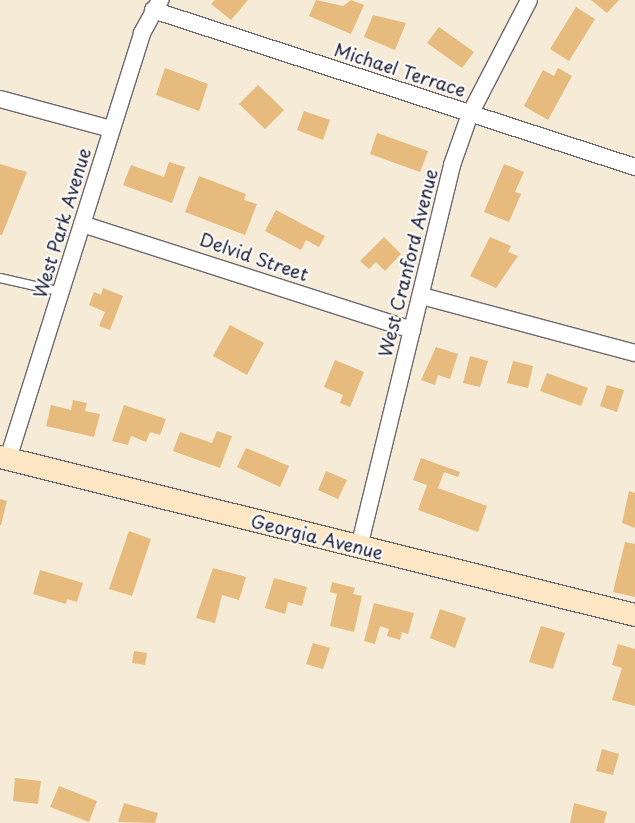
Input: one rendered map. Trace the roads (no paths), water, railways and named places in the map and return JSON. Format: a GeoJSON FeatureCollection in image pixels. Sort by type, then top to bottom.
{"type":"FeatureCollection","features":[{"type":"Feature","properties":{"kind":"street","name":"West Cranford Avenue"},"geometry":{"type":"LineString","coordinates":[[359,547],[422,296],[452,165],[470,114],[529,0]]}},
{"type":"Feature","properties":{"kind":"street","name":"Michael Terrace"},"geometry":{"type":"LineString","coordinates":[[156,5],[470,114],[635,167]]}},
{"type":"Feature","properties":{"kind":"street","name":"West Park Avenue"},"geometry":{"type":"LineString","coordinates":[[4,458],[62,292],[111,129],[156,5]]}},
{"type":"Feature","properties":{"kind":"street"},"geometry":{"type":"LineString","coordinates":[[0,99],[111,129]]}},
{"type":"Feature","properties":{"kind":"street","name":"Delvid Street"},"geometry":{"type":"LineString","coordinates":[[82,224],[412,330]]}},
{"type":"Feature","properties":{"kind":"street"},"geometry":{"type":"LineString","coordinates":[[422,296],[635,353]]}},
{"type":"Feature","properties":{"kind":"street","name":"Georgia Avenue"},"geometry":{"type":"LineString","coordinates":[[4,458],[635,615]]}},
{"type":"Feature","properties":{"kind":"lane"},"geometry":{"type":"LineString","coordinates":[[0,278],[62,292]]}}]}
